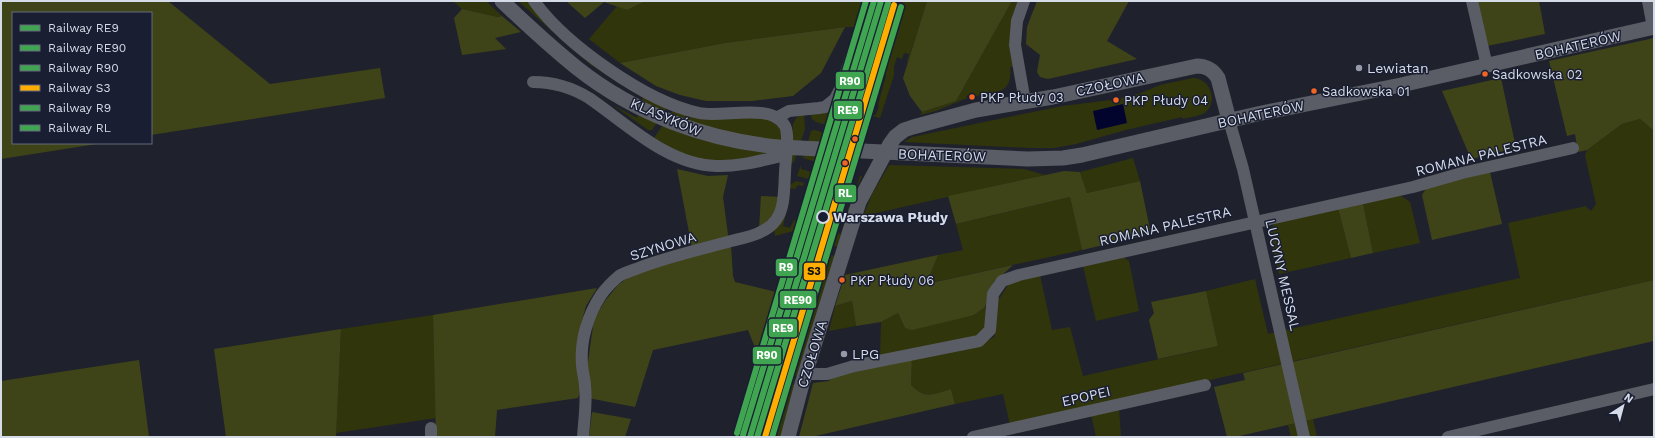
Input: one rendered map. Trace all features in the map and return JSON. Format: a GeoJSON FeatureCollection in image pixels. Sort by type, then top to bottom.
{"type":"FeatureCollection","features":[{"type":"Feature","properties":{"kind":"street","name":"KLASYKÓW"},"geometry":{"type":"LineString","coordinates":[[502,1],[577,68],[609,90],[640,108],[691,129],[741,142],[779,147],[864,152]]}},
{"type":"Feature","properties":{"kind":"street"},"geometry":{"type":"LineString","coordinates":[[534,1],[559,28],[617,75],[665,101],[691,111],[706,114],[759,112],[778,117],[789,111],[825,106],[835,99],[841,87],[864,19]]}},
{"type":"Feature","properties":{"kind":"street"},"geometry":{"type":"LineString","coordinates":[[1024,1],[1017,21],[1015,45],[1025,102]]}},
{"type":"Feature","properties":{"kind":"street"},"geometry":{"type":"LineString","coordinates":[[1472,1],[1487,66]]}},
{"type":"Feature","properties":{"kind":"street"},"geometry":{"type":"LineString","coordinates":[[1648,1],[1654,27]]}},
{"type":"Feature","properties":{"kind":"street","name":"BOHATERÓW"},"geometry":{"type":"LineString","coordinates":[[864,152],[1028,159],[1063,158],[1082,155],[1229,120],[1401,85],[1654,27]]}},
{"type":"Feature","properties":{"kind":"street","name":"CZOŁOWA"},"geometry":{"type":"LineString","coordinates":[[788,437],[859,202],[882,156],[895,137],[909,129],[976,110],[1025,102],[1193,66],[1202,66],[1212,70],[1218,78],[1229,120]]}},
{"type":"Feature","properties":{"kind":"street"},"geometry":{"type":"LineString","coordinates":[[533,82],[553,83],[577,91],[657,146],[692,163],[715,166],[733,166],[786,155]]}},
{"type":"Feature","properties":{"kind":"street","name":"SZYNOWA"},"geometry":{"type":"LineString","coordinates":[[583,437],[586,398],[582,364],[582,346],[585,327],[601,295],[620,276],[654,262],[749,237],[768,228],[776,220],[781,208],[784,192],[786,155],[786,132],[778,117]]}},
{"type":"Feature","properties":{"kind":"street","name":"LUCYNY MESSAL"},"geometry":{"type":"LineString","coordinates":[[1229,120],[1243,169],[1304,437]]}},
{"type":"Feature","properties":{"kind":"street","name":"ROMANA PALESTRA"},"geometry":{"type":"LineString","coordinates":[[806,374],[827,374],[854,366],[979,341],[990,330],[993,294],[1002,281],[1019,275],[1135,250],[1255,221],[1413,187],[1462,173],[1573,148]]}},
{"type":"Feature","properties":{"kind":"street","name":"EPOPEI"},"geometry":{"type":"LineString","coordinates":[[973,437],[1205,385]]}},
{"type":"Feature","properties":{"kind":"street"},"geometry":{"type":"LineString","coordinates":[[1448,437],[1654,389]]}},
{"type":"Feature","properties":{"kind":"green space"},"geometry":{"type":"Polygon","coordinates":[[[1,1],[168,1],[270,84],[380,68],[385,98],[152,135],[152,12],[12,12],[12,144],[97,144],[1,159],[1,1]]]}},
{"type":"Feature","properties":{"kind":"green space"},"geometry":{"type":"Polygon","coordinates":[[[453,1],[486,1],[502,16],[498,17],[462,9],[453,1]]]}},
{"type":"Feature","properties":{"kind":"green space"},"geometry":{"type":"Polygon","coordinates":[[[518,1],[528,1],[538,14],[667,107],[652,130],[648,130],[613,105],[637,118],[643,98],[591,65],[518,1]]]}},
{"type":"Feature","properties":{"kind":"green space"},"geometry":{"type":"Polygon","coordinates":[[[566,1],[646,1],[627,10],[604,2],[585,18],[566,1]]]}},
{"type":"Feature","properties":{"kind":"green space"},"geometry":{"type":"Polygon","coordinates":[[[646,1],[862,1],[854,27],[725,43],[620,63],[589,39],[617,6],[627,10],[646,1]]]}},
{"type":"Feature","properties":{"kind":"green space"},"geometry":{"type":"Polygon","coordinates":[[[903,1],[927,1],[908,61],[909,54],[904,53],[902,59],[897,57],[894,67],[894,75],[880,118],[873,116],[876,115],[879,106],[886,75],[882,73],[903,1]]]}},
{"type":"Feature","properties":{"kind":"green space"},"geometry":{"type":"Polygon","coordinates":[[[927,1],[1012,1],[956,101],[922,112],[910,96],[903,78],[927,1]]]}},
{"type":"Feature","properties":{"kind":"green space"},"geometry":{"type":"Polygon","coordinates":[[[1012,1],[1018,1],[1010,33],[1010,49],[1013,67],[1010,67],[1009,82],[1006,87],[996,92],[976,96],[975,94],[966,96],[967,98],[936,111],[920,115],[922,112],[956,101],[1012,1]]]}},
{"type":"Feature","properties":{"kind":"green space"},"geometry":{"type":"Polygon","coordinates":[[[1037,1],[1129,1],[1107,41],[1137,59],[1048,79],[1040,77],[1037,72],[1040,55],[1026,44],[1027,27],[1037,1]]]}},
{"type":"Feature","properties":{"kind":"green space"},"geometry":{"type":"Polygon","coordinates":[[[1477,1],[1539,1],[1545,34],[1487,46],[1477,1]]]}},
{"type":"Feature","properties":{"kind":"green space"},"geometry":{"type":"Polygon","coordinates":[[[462,9],[498,17],[502,16],[521,32],[495,38],[506,49],[462,55],[454,18],[462,9]]]}},
{"type":"Feature","properties":{"kind":"green space"},"geometry":{"type":"Polygon","coordinates":[[[867,20],[871,21],[857,65],[854,65],[840,104],[838,103],[835,113],[837,114],[836,120],[831,119],[829,126],[816,122],[812,119],[810,114],[826,111],[867,20]]]}},
{"type":"Feature","properties":{"kind":"green space"},"geometry":{"type":"Polygon","coordinates":[[[845,27],[821,73],[793,96],[752,101],[706,101],[680,95],[656,86],[620,63],[725,43],[845,27]]]}},
{"type":"Feature","properties":{"kind":"green space"},"geometry":{"type":"Polygon","coordinates":[[[1654,38],[1654,131],[1640,119],[1622,124],[1587,150],[1578,152],[1575,134],[1567,136],[1549,61],[1654,38]]]}},
{"type":"Feature","properties":{"kind":"green space"},"geometry":{"type":"Polygon","coordinates":[[[1193,78],[1203,81],[1207,85],[1212,95],[1212,101],[1205,113],[1183,119],[1182,117],[1126,130],[1076,144],[1054,148],[1031,148],[904,142],[912,137],[1062,106],[1111,100],[1112,102],[1160,85],[1193,78]]]}},
{"type":"Feature","properties":{"kind":"green space"},"geometry":{"type":"Polygon","coordinates":[[[1501,78],[1516,148],[1471,159],[1442,91],[1501,78]]]}},
{"type":"Feature","properties":{"kind":"green space"},"geometry":{"type":"Polygon","coordinates":[[[673,110],[760,117],[772,121],[778,126],[782,134],[782,139],[773,151],[763,155],[724,161],[700,159],[678,151],[654,138],[673,110]]]}},
{"type":"Feature","properties":{"kind":"green space"},"geometry":{"type":"Polygon","coordinates":[[[804,114],[805,129],[794,162],[790,164],[793,124],[797,117],[804,114]]]}},
{"type":"Feature","properties":{"kind":"green space"},"geometry":{"type":"Polygon","coordinates":[[[1640,119],[1654,131],[1654,280],[1010,425],[1003,394],[955,404],[951,389],[935,394],[926,394],[916,390],[911,385],[912,358],[983,343],[994,337],[996,329],[997,302],[1010,282],[1040,275],[1052,330],[1070,327],[1083,376],[1218,346],[1206,291],[1255,279],[1268,334],[1520,278],[1508,223],[1585,206],[1591,211],[1596,204],[1585,156],[1587,150],[1622,124],[1640,119]]]}},
{"type":"Feature","properties":{"kind":"green space"},"geometry":{"type":"Polygon","coordinates":[[[815,130],[831,135],[822,164],[803,158],[811,131],[815,130]]]}},
{"type":"Feature","properties":{"kind":"green space"},"geometry":{"type":"Polygon","coordinates":[[[1133,158],[1140,181],[1087,193],[1080,172],[1133,158]]]}},
{"type":"Feature","properties":{"kind":"green space"},"geometry":{"type":"Polygon","coordinates":[[[801,165],[801,169],[819,174],[816,184],[811,182],[809,179],[797,176],[801,165]]]}},
{"type":"Feature","properties":{"kind":"green space"},"geometry":{"type":"Polygon","coordinates":[[[889,165],[1024,169],[1045,175],[863,216],[872,194],[889,165]]]}},
{"type":"Feature","properties":{"kind":"green space"},"geometry":{"type":"Polygon","coordinates":[[[677,169],[708,176],[728,175],[723,197],[728,235],[726,239],[692,248],[677,169]]]}},
{"type":"Feature","properties":{"kind":"green space"},"geometry":{"type":"Polygon","coordinates":[[[1064,171],[1080,172],[1087,193],[1140,181],[1151,234],[1082,250],[1070,197],[956,224],[948,196],[1064,171]]]}},
{"type":"Feature","properties":{"kind":"green space"},"geometry":{"type":"Polygon","coordinates":[[[1490,172],[1502,224],[1432,240],[1422,195],[1427,187],[1490,172]]]}},
{"type":"Feature","properties":{"kind":"green space"},"geometry":{"type":"Polygon","coordinates":[[[860,176],[862,176],[852,198],[849,197],[853,184],[857,185],[860,176]]]}},
{"type":"Feature","properties":{"kind":"green space"},"geometry":{"type":"Polygon","coordinates":[[[796,181],[804,183],[803,186],[798,185],[795,189],[789,188],[790,185],[796,181]]]}},
{"type":"Feature","properties":{"kind":"green space"},"geometry":{"type":"Polygon","coordinates":[[[1398,194],[1410,202],[1420,243],[1373,253],[1363,203],[1398,194]]]}},
{"type":"Feature","properties":{"kind":"green space"},"geometry":{"type":"Polygon","coordinates":[[[761,196],[781,197],[774,214],[759,229],[761,196]]]}},
{"type":"Feature","properties":{"kind":"green space"},"geometry":{"type":"Polygon","coordinates":[[[1070,197],[1082,250],[925,284],[938,255],[963,250],[956,224],[1070,197]]]}},
{"type":"Feature","properties":{"kind":"green space"},"geometry":{"type":"Polygon","coordinates":[[[1363,203],[1373,253],[1351,258],[1338,208],[1363,203]]]}},
{"type":"Feature","properties":{"kind":"green space"},"geometry":{"type":"Polygon","coordinates":[[[788,205],[783,226],[790,228],[794,220],[804,223],[801,235],[797,234],[797,230],[775,236],[774,229],[788,205]]]}},
{"type":"Feature","properties":{"kind":"green space"},"geometry":{"type":"Polygon","coordinates":[[[849,207],[852,208],[798,376],[795,376],[831,255],[835,256],[838,247],[834,246],[838,233],[841,234],[849,207]]]}},
{"type":"Feature","properties":{"kind":"green space"},"geometry":{"type":"Polygon","coordinates":[[[1338,208],[1351,258],[1279,274],[1269,233],[1275,222],[1338,208]]]}},
{"type":"Feature","properties":{"kind":"green space"},"geometry":{"type":"Polygon","coordinates":[[[731,246],[733,276],[735,282],[780,293],[758,355],[748,330],[653,350],[635,407],[588,398],[588,362],[594,319],[605,301],[618,285],[629,277],[654,267],[731,246]]]}},
{"type":"Feature","properties":{"kind":"green space"},"geometry":{"type":"Polygon","coordinates":[[[938,255],[926,284],[1013,265],[994,281],[985,307],[974,315],[912,330],[905,328],[898,313],[881,322],[856,326],[852,301],[835,306],[845,275],[938,255]]]}},
{"type":"Feature","properties":{"kind":"green space"},"geometry":{"type":"Polygon","coordinates":[[[1122,256],[1129,261],[1139,311],[1096,321],[1083,266],[1122,256]]]}},
{"type":"Feature","properties":{"kind":"green space"},"geometry":{"type":"Polygon","coordinates":[[[1654,280],[1654,341],[1235,437],[1227,437],[1214,387],[1245,380],[1243,373],[1654,280]]]}},
{"type":"Feature","properties":{"kind":"green space"},"geometry":{"type":"Polygon","coordinates":[[[597,288],[586,306],[581,324],[581,388],[578,398],[497,410],[495,437],[436,437],[433,315],[597,288]]]}},
{"type":"Feature","properties":{"kind":"green space"},"geometry":{"type":"Polygon","coordinates":[[[1206,291],[1218,346],[1158,359],[1149,320],[1154,313],[1151,302],[1206,291]]]}},
{"type":"Feature","properties":{"kind":"green space"},"geometry":{"type":"Polygon","coordinates":[[[780,293],[783,294],[763,359],[768,361],[745,437],[735,437],[758,355],[780,293]]]}},
{"type":"Feature","properties":{"kind":"green space"},"geometry":{"type":"Polygon","coordinates":[[[852,301],[856,326],[829,331],[835,306],[852,301]]]}},
{"type":"Feature","properties":{"kind":"green space"},"geometry":{"type":"Polygon","coordinates":[[[985,307],[987,323],[984,330],[978,336],[880,357],[881,322],[898,313],[905,328],[974,315],[985,307]]]}},
{"type":"Feature","properties":{"kind":"green space"},"geometry":{"type":"Polygon","coordinates":[[[433,315],[436,418],[336,433],[341,329],[433,315]]]}},
{"type":"Feature","properties":{"kind":"green space"},"geometry":{"type":"Polygon","coordinates":[[[341,329],[336,437],[226,437],[214,349],[341,329]]]}},
{"type":"Feature","properties":{"kind":"green space"},"geometry":{"type":"Polygon","coordinates":[[[912,358],[911,385],[921,393],[926,394],[934,394],[951,389],[955,404],[811,437],[799,437],[813,383],[829,381],[834,374],[912,358]]]}},
{"type":"Feature","properties":{"kind":"green space"},"geometry":{"type":"Polygon","coordinates":[[[139,360],[149,437],[1,437],[1,381],[139,360]]]}},
{"type":"Feature","properties":{"kind":"green space"},"geometry":{"type":"Polygon","coordinates":[[[792,377],[795,378],[793,384],[797,386],[781,437],[773,437],[792,377]]]}},
{"type":"Feature","properties":{"kind":"green space"},"geometry":{"type":"Polygon","coordinates":[[[1119,407],[1121,437],[1096,437],[1091,414],[1119,407]]]}},
{"type":"Feature","properties":{"kind":"green space"},"geometry":{"type":"Polygon","coordinates":[[[592,412],[631,419],[625,437],[589,437],[592,412]]]}},
{"type":"Feature","properties":{"kind":"green space"},"geometry":{"type":"Polygon","coordinates":[[[1313,419],[1317,437],[1291,437],[1288,425],[1313,419]]]}},
{"type":"Feature","properties":{"kind":"water"},"geometry":{"type":"Polygon","coordinates":[[[1123,104],[1127,123],[1097,130],[1093,111],[1123,104]]]}},
{"type":"Feature","properties":{"kind":"rail line","name":"R9"},"geometry":{"type":"LineString","coordinates":[[737,433],[866,1]]}},
{"type":"Feature","properties":{"kind":"rail line","name":"R90"},"geometry":{"type":"LineString","coordinates":[[743,435],[874,1]]}},
{"type":"Feature","properties":{"kind":"rail line","name":"RE9"},"geometry":{"type":"LineString","coordinates":[[750,437],[881,1]]}},
{"type":"Feature","properties":{"kind":"rail line","name":"RE90"},"geometry":{"type":"LineString","coordinates":[[757,437],[888,3]]}},
{"type":"Feature","properties":{"kind":"rail line","name":"S3"},"geometry":{"type":"LineString","coordinates":[[765,437],[894,5]]}},
{"type":"Feature","properties":{"kind":"rail line","name":"RL"},"geometry":{"type":"LineString","coordinates":[[772,437],[901,7]]}},
{"type":"Feature","properties":{"kind":"place","name":"Lewiatan"},"geometry":{"type":"Point","coordinates":[1359,68]}},
{"type":"Feature","properties":{"kind":"place","name":"Sadkowska 02"},"geometry":{"type":"Point","coordinates":[1485,74]}},
{"type":"Feature","properties":{"kind":"place","name":"Sadkowska 01"},"geometry":{"type":"Point","coordinates":[1314,91]}},
{"type":"Feature","properties":{"kind":"place","name":"PKP Płudy 03"},"geometry":{"type":"Point","coordinates":[972,97]}},
{"type":"Feature","properties":{"kind":"place","name":"PKP Płudy 04"},"geometry":{"type":"Point","coordinates":[1116,100]}},
{"type":"Feature","properties":{"kind":"place","name":"Warszawa Płudy"},"geometry":{"type":"Point","coordinates":[823,217]}},
{"type":"Feature","properties":{"kind":"place","name":"PKP Płudy 06"},"geometry":{"type":"Point","coordinates":[842,280]}},
{"type":"Feature","properties":{"kind":"place","name":"LPG"},"geometry":{"type":"Point","coordinates":[844,354]}}]}
